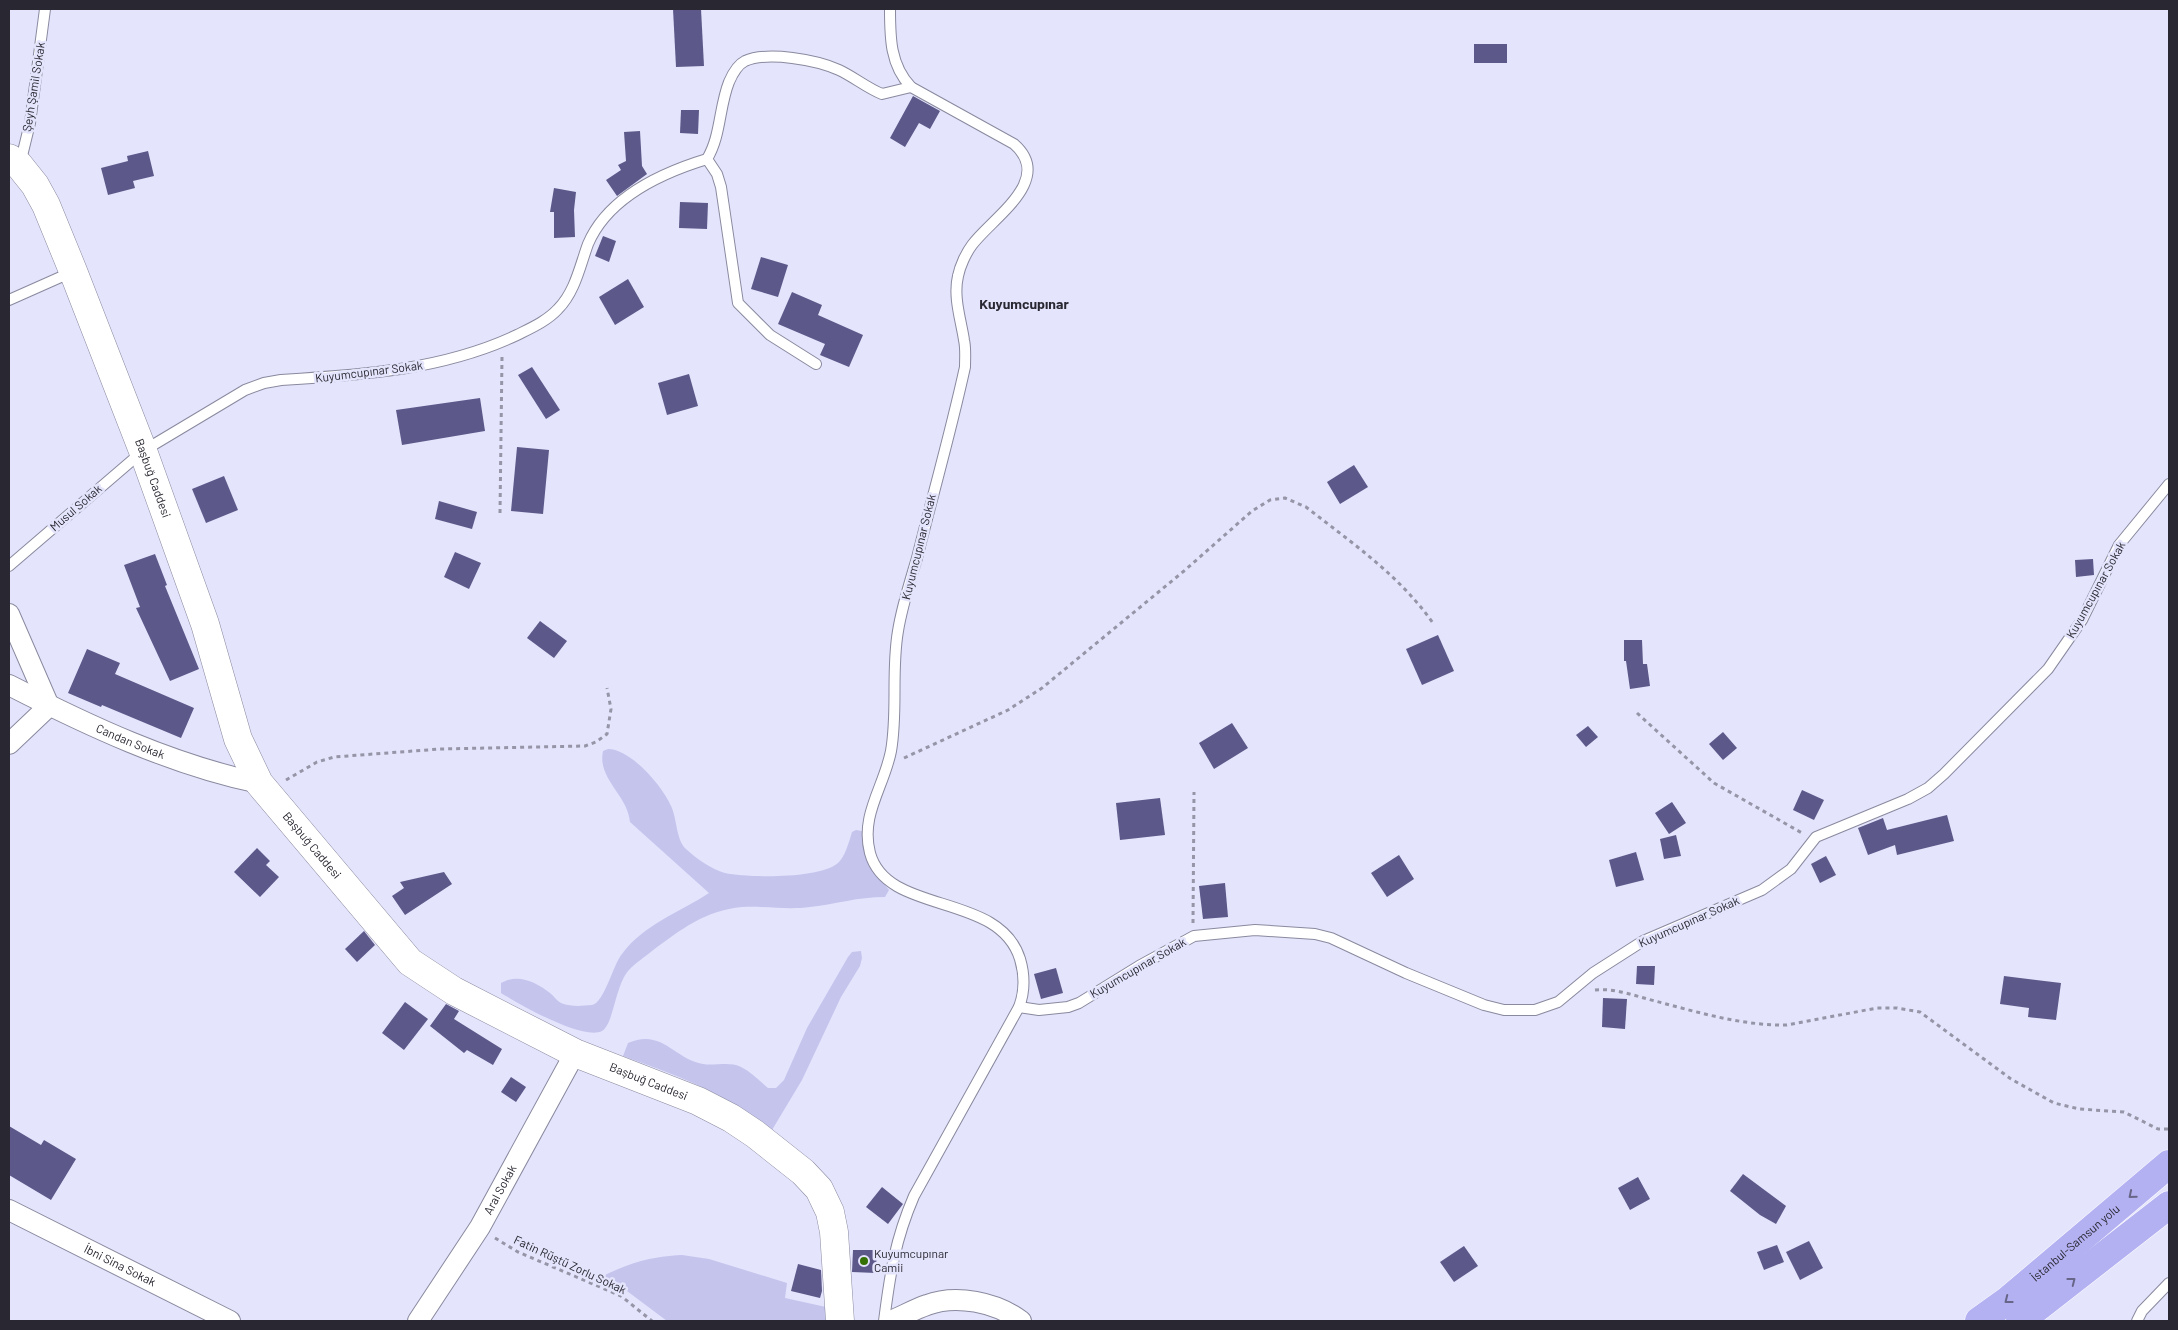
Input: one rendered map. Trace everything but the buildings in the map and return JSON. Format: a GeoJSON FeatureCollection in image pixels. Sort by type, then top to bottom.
{"type":"FeatureCollection","features":[{"type":"Feature","properties":{"kind":"highway","name":"İstanbul-Samsun yolu"},"geometry":{"type":"LineString","coordinates":[[1979,1321],[2007,1301],[2169,1164]]}},
{"type":"Feature","properties":{"kind":"highway","name":"İstanbul-Samsun yolu"},"geometry":{"type":"LineString","coordinates":[[2020,1321],[2169,1205]]}},
{"type":"Feature","properties":{"kind":"street","name":"Başbuğ Caddesi"},"geometry":{"type":"LineString","coordinates":[[14,162],[35,185],[46,205],[73,271],[142,451],[205,624],[238,739],[262,787],[410,962],[454,991],[575,1053],[698,1101],[731,1118],[783,1155],[819,1189],[830,1212],[833,1225],[840,1321]]}},
{"type":"Feature","properties":{"kind":"street"},"geometry":{"type":"LineString","coordinates":[[9,614],[49,706],[9,744]]}},
{"type":"Feature","properties":{"kind":"street","name":"Candan Sokak"},"geometry":{"type":"LineString","coordinates":[[9,685],[49,706],[192,765],[262,787]]}},
{"type":"Feature","properties":{"kind":"street","name":"Aral Sokak"},"geometry":{"type":"LineString","coordinates":[[418,1321],[480,1227],[575,1053]]}},
{"type":"Feature","properties":{"kind":"street","name":"İbni Sina Sokak"},"geometry":{"type":"LineString","coordinates":[[9,1210],[230,1321]]}},
{"type":"Feature","properties":{"kind":"street"},"geometry":{"type":"LineString","coordinates":[[891,1321],[928,1304],[953,1300],[975,1302],[997,1308],[1021,1321]]}},
{"type":"Feature","properties":{"kind":"lane","name":"Şeyh Şamil Sokak"},"geometry":{"type":"LineString","coordinates":[[14,162],[30,123],[45,9]]}},
{"type":"Feature","properties":{"kind":"lane","name":"Kuyumcupınar Sokak"},"geometry":{"type":"LineString","coordinates":[[884,1321],[895,1247],[914,1196],[1019,1008],[1024,983],[1017,950],[1010,938],[982,919],[892,883],[874,862],[867,824],[887,765],[894,732],[893,678],[898,630],[965,367],[965,342],[958,306],[958,277],[971,246],[1022,191],[1028,172],[1026,159],[1014,144],[911,87],[898,70],[894,57],[890,39],[890,9]]}},
{"type":"Feature","properties":{"kind":"lane"},"geometry":{"type":"LineString","coordinates":[[816,364],[770,336],[738,303],[721,187],[717,174],[707,159],[713,150],[727,88],[735,70],[743,62],[771,58],[808,60],[840,70],[882,94],[911,87]]}},
{"type":"Feature","properties":{"kind":"lane","name":"Kuyumcupınar Sokak"},"geometry":{"type":"LineString","coordinates":[[142,451],[219,403],[264,382],[419,367],[460,357],[502,342],[549,317],[566,300],[589,242],[609,212],[646,184],[681,167],[707,159]]}},
{"type":"Feature","properties":{"kind":"lane"},"geometry":{"type":"LineString","coordinates":[[9,300],[73,271]]}},
{"type":"Feature","properties":{"kind":"lane","name":"Musul Sokak"},"geometry":{"type":"LineString","coordinates":[[9,566],[142,451]]}},
{"type":"Feature","properties":{"kind":"lane","name":"Kuyumcupınar Sokak"},"geometry":{"type":"LineString","coordinates":[[1019,1008],[1055,1010],[1079,1003],[1139,966],[1193,937],[1255,930],[1315,934],[1348,945],[1406,974],[1484,1005],[1504,1010],[1535,1010],[1558,1002],[1593,974],[1643,941],[1687,920],[1734,903],[1777,881],[1797,863],[1816,837],[1908,800],[1928,788],[2048,669],[2082,620],[2119,545],[2169,484]]}},
{"type":"Feature","properties":{"kind":"lane"},"geometry":{"type":"LineString","coordinates":[[2137,1321],[2142,1311],[2169,1283]]}},
{"type":"Feature","properties":{"kind":"path"},"geometry":{"type":"LineString","coordinates":[[500,514],[502,342]]}},
{"type":"Feature","properties":{"kind":"path"},"geometry":{"type":"LineString","coordinates":[[887,765],[1008,710],[1042,688],[1184,571],[1252,511],[1278,497],[1295,501],[1306,507],[1383,567],[1415,597],[1433,623]]}},
{"type":"Feature","properties":{"kind":"path"},"geometry":{"type":"LineString","coordinates":[[262,787],[317,762],[334,757],[440,749],[585,746],[596,742],[607,734],[611,709],[608,688]]}},
{"type":"Feature","properties":{"kind":"path"},"geometry":{"type":"LineString","coordinates":[[1637,713],[1714,783],[1782,823],[1802,833],[1816,837]]}},
{"type":"Feature","properties":{"kind":"path"},"geometry":{"type":"LineString","coordinates":[[1193,937],[1194,792]]}},
{"type":"Feature","properties":{"kind":"path"},"geometry":{"type":"LineString","coordinates":[[1567,995],[1605,990],[1619,991],[1708,1014],[1772,1026],[1787,1025],[1877,1008],[1897,1008],[1920,1012],[2011,1079],[2054,1104],[2079,1109],[2124,1112],[2158,1129],[2169,1129]]}},
{"type":"Feature","properties":{"kind":"path","name":"Fatin Rüştü Zorlu Sokak"},"geometry":{"type":"LineString","coordinates":[[480,1227],[518,1252],[621,1296],[652,1321]]}},
{"type":"Feature","properties":{"kind":"shaded area"},"geometry":{"type":"Polygon","coordinates":[[[608,749],[626,755],[654,780],[671,806],[678,835],[683,845],[704,863],[715,869],[725,873],[750,876],[800,875],[816,872],[838,863],[845,853],[852,832],[856,830],[862,831],[867,857],[877,875],[889,890],[885,897],[865,898],[820,906],[802,908],[742,907],[717,912],[694,922],[637,962],[629,970],[624,977],[609,1021],[602,1031],[593,1033],[581,1031],[551,1020],[501,993],[501,983],[514,979],[527,980],[545,989],[561,1003],[573,1006],[592,1005],[600,998],[622,954],[640,935],[709,893],[630,822],[624,803],[604,770],[602,761],[603,751],[608,749]]]}},
{"type":"Feature","properties":{"kind":"shaded area"},"geometry":{"type":"Polygon","coordinates":[[[861,951],[860,966],[841,997],[802,1080],[772,1130],[719,1095],[664,1071],[623,1056],[628,1043],[640,1039],[650,1039],[667,1046],[693,1061],[703,1064],[737,1065],[748,1071],[768,1088],[776,1088],[784,1080],[807,1028],[848,957],[852,952],[861,951]]]}},
{"type":"Feature","properties":{"kind":"shaded area"},"geometry":{"type":"Polygon","coordinates":[[[682,1255],[709,1259],[787,1283],[785,1298],[826,1307],[827,1321],[667,1321],[619,1285],[603,1276],[641,1261],[682,1255]]]}},
{"type":"Feature","properties":{"kind":"place","name":"Kuyumcupınar Camii"},"geometry":{"type":"Point","coordinates":[864,1261]}},
{"type":"Feature","properties":{"kind":"district","name":"Kuyumcupınar"},"geometry":{"type":"Point","coordinates":[1024,304]}}]}
